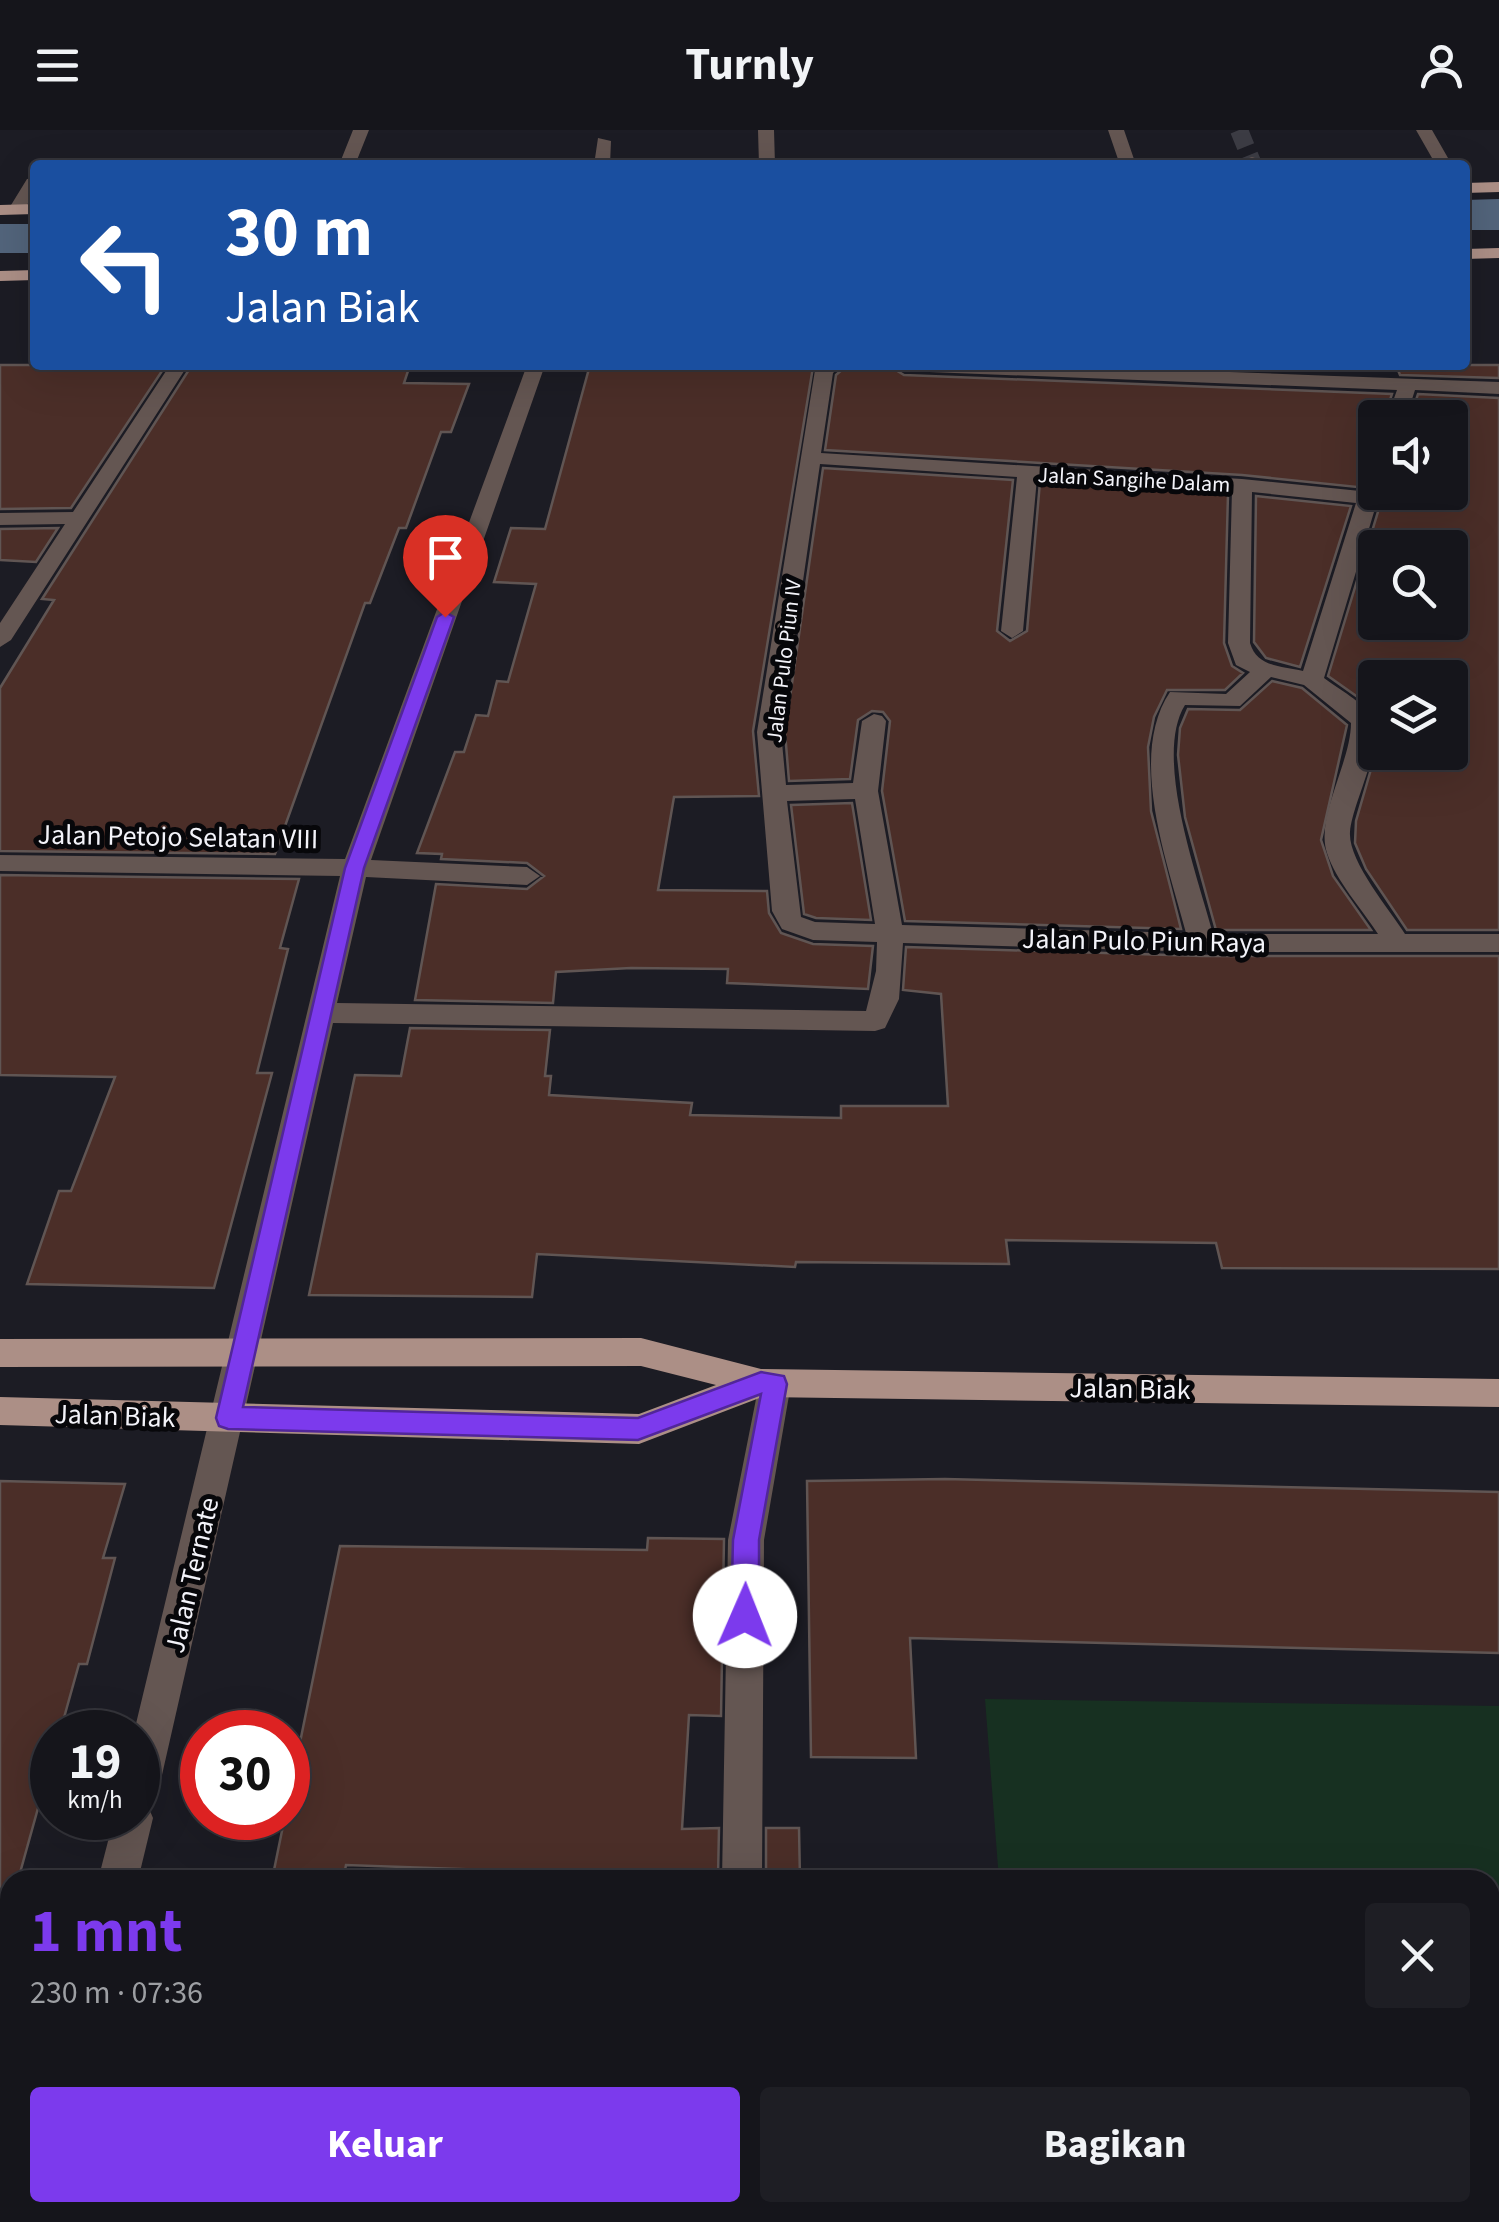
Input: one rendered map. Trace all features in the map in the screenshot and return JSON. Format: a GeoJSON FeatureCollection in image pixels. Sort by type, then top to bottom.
{"type":"FeatureCollection","features":[{"type":"Feature","properties":{"kind":"main road"},"geometry":{"type":"LineString","coordinates":[[1470,188],[1499,187]]}},
{"type":"Feature","properties":{"kind":"main road"},"geometry":{"type":"LineString","coordinates":[[1470,254],[1499,254]]}},
{"type":"Feature","properties":{"kind":"main road"},"geometry":{"type":"LineString","coordinates":[[0,276],[30,276]]}},
{"type":"Feature","properties":{"kind":"main road","name":"Jalan Biak"},"geometry":{"type":"LineString","coordinates":[[0,1353],[641,1352],[768,1383],[1499,1393]]}},
{"type":"Feature","properties":{"kind":"main road","name":"Jalan Biak"},"geometry":{"type":"LineString","coordinates":[[0,1411],[638,1429],[768,1383]]}},
{"type":"Feature","properties":{"kind":"street"},"geometry":{"type":"LineString","coordinates":[[348,160],[362,130]]}},
{"type":"Feature","properties":{"kind":"street"},"geometry":{"type":"LineString","coordinates":[[766,130],[767,160]]}},
{"type":"Feature","properties":{"kind":"street"},"geometry":{"type":"LineString","coordinates":[[1116,130],[1126,160]]}},
{"type":"Feature","properties":{"kind":"street"},"geometry":{"type":"LineString","coordinates":[[1424,130],[1441,160]]}},
{"type":"Feature","properties":{"kind":"street"},"geometry":{"type":"LineString","coordinates":[[602,160],[603,142]]}},
{"type":"Feature","properties":{"kind":"street"},"geometry":{"type":"LineString","coordinates":[[6,216],[30,186]]}},
{"type":"Feature","properties":{"kind":"street"},"geometry":{"type":"LineString","coordinates":[[0,640],[176,370]]}},
{"type":"Feature","properties":{"kind":"street","name":"Jalan Ternate"},"geometry":{"type":"LineString","coordinates":[[159,1710],[355,868],[534,370]]}},
{"type":"Feature","properties":{"kind":"street"},"geometry":{"type":"LineString","coordinates":[[812,458],[824,370]]}},
{"type":"Feature","properties":{"kind":"street"},"geometry":{"type":"LineString","coordinates":[[1052,370],[1499,388]]}},
{"type":"Feature","properties":{"kind":"street"},"geometry":{"type":"LineString","coordinates":[[1402,400],[1408,382]]}},
{"type":"Feature","properties":{"kind":"street","name":"Jalan Sangihe Dalam"},"geometry":{"type":"LineString","coordinates":[[812,458],[1026,474],[1242,484],[1358,497]]}},
{"type":"Feature","properties":{"kind":"street","name":"Jalan Pulo Piun IV"},"geometry":{"type":"LineString","coordinates":[[791,923],[785,911],[769,732],[812,458]]}},
{"type":"Feature","properties":{"kind":"street","name":"Jalan Sangihe Dalam"},"geometry":{"type":"LineString","coordinates":[[1012,631],[1026,474]]}},
{"type":"Feature","properties":{"kind":"street","name":"Jalan Sangihe Dalam"},"geometry":{"type":"LineString","coordinates":[[1242,484],[1239,643],[1244,660],[1266,670]]}},
{"type":"Feature","properties":{"kind":"street"},"geometry":{"type":"LineString","coordinates":[[1312,680],[1344,584],[1363,510]]}},
{"type":"Feature","properties":{"kind":"street"},"geometry":{"type":"LineString","coordinates":[[0,519],[77,518]]}},
{"type":"Feature","properties":{"kind":"street"},"geometry":{"type":"LineString","coordinates":[[1202,944],[1161,766],[1160,735],[1168,706],[1178,697],[1232,701],[1266,670],[1312,680],[1354,711],[1362,722],[1363,739],[1337,832],[1340,854],[1397,942]]}},
{"type":"Feature","properties":{"kind":"street"},"geometry":{"type":"LineString","coordinates":[[322,1012],[875,1021],[886,985],[892,934],[866,791],[874,721]]}},
{"type":"Feature","properties":{"kind":"street"},"geometry":{"type":"LineString","coordinates":[[776,792],[866,791]]}},
{"type":"Feature","properties":{"kind":"street","name":"Jalan Petojo Selatan VIII"},"geometry":{"type":"LineString","coordinates":[[0,863],[355,868],[527,876]]}},
{"type":"Feature","properties":{"kind":"street","name":"Jalan Pulo Piun Raya"},"geometry":{"type":"LineString","coordinates":[[791,923],[813,931],[1202,944],[1499,943]]}},
{"type":"Feature","properties":{"kind":"street"},"geometry":{"type":"LineString","coordinates":[[742,1870],[746,1540],[768,1383]]}},
{"type":"Feature","properties":{"kind":"street"},"geometry":{"type":"LineString","coordinates":[[120,1870],[128,1840]]}},
{"type":"Feature","properties":{"kind":"green space"},"geometry":{"type":"Polygon","coordinates":[[[985,1699],[1499,1706],[1499,1870],[998,1870],[985,1699]]]}},
{"type":"Feature","properties":{"kind":"water"},"geometry":{"type":"Polygon","coordinates":[[[1499,199],[1499,230],[1470,230],[1470,200],[1499,199]]]}},
{"type":"Feature","properties":{"kind":"water"},"geometry":{"type":"Polygon","coordinates":[[[0,224],[30,224],[30,253],[0,253],[0,224]]]}},
{"type":"Feature","properties":{"kind":"building"},"geometry":{"type":"Polygon","coordinates":[[[0,365],[30,365],[30,370],[163,370],[71,508],[0,509],[0,365]]]}},
{"type":"Feature","properties":{"kind":"building"},"geometry":{"type":"Polygon","coordinates":[[[1470,365],[1499,365],[1499,378],[1400,375],[1398,370],[1470,370],[1470,365]]]}},
{"type":"Feature","properties":{"kind":"building"},"geometry":{"type":"Polygon","coordinates":[[[189,370],[408,370],[404,383],[469,384],[451,432],[441,432],[406,528],[399,528],[370,603],[365,603],[275,854],[0,851],[0,688],[54,600],[42,599],[189,370]]]}},
{"type":"Feature","properties":{"kind":"building"},"geometry":{"type":"Polygon","coordinates":[[[589,370],[813,370],[753,731],[759,796],[674,797],[658,890],[767,891],[769,913],[781,933],[813,944],[873,946],[868,989],[727,983],[728,969],[631,968],[556,972],[553,1003],[415,1000],[436,884],[527,889],[544,876],[527,863],[441,859],[442,854],[417,853],[455,752],[464,752],[476,715],[488,716],[497,681],[508,682],[536,584],[494,582],[511,528],[545,529],[589,370]]]}},
{"type":"Feature","properties":{"kind":"building"},"geometry":{"type":"Polygon","coordinates":[[[842,370],[1392,394],[1390,400],[1358,400],[1357,487],[1242,475],[825,450],[836,375],[842,370]]]}},
{"type":"Feature","properties":{"kind":"building"},"geometry":{"type":"Polygon","coordinates":[[[1418,394],[1499,398],[1499,930],[1407,930],[1366,869],[1355,843],[1356,821],[1371,770],[1468,770],[1468,660],[1358,660],[1358,697],[1328,676],[1358,577],[1358,640],[1468,640],[1468,530],[1372,530],[1379,510],[1468,510],[1468,400],[1416,400],[1418,394]]]}},
{"type":"Feature","properties":{"kind":"building"},"geometry":{"type":"Polygon","coordinates":[[[823,468],[1013,480],[997,631],[1010,641],[1027,631],[1040,482],[1228,494],[1224,643],[1232,666],[1243,673],[1225,690],[1167,690],[1154,717],[1148,747],[1151,811],[1181,929],[905,921],[882,791],[890,721],[883,712],[872,711],[858,720],[850,779],[789,781],[785,732],[823,468]]]}},
{"type":"Feature","properties":{"kind":"building"},"geometry":{"type":"Polygon","coordinates":[[[1256,496],[1351,506],[1300,667],[1266,658],[1254,642],[1256,496]]]}},
{"type":"Feature","properties":{"kind":"building"},"geometry":{"type":"Polygon","coordinates":[[[58,528],[36,562],[0,560],[0,529],[58,528]]]}},
{"type":"Feature","properties":{"kind":"building"},"geometry":{"type":"Polygon","coordinates":[[[1272,681],[1302,688],[1347,725],[1321,840],[1333,876],[1371,930],[1216,930],[1185,817],[1178,755],[1180,728],[1188,709],[1240,710],[1272,681]]]}},
{"type":"Feature","properties":{"kind":"building"},"geometry":{"type":"Polygon","coordinates":[[[852,803],[871,920],[804,914],[791,805],[852,803]]]}},
{"type":"Feature","properties":{"kind":"building"},"geometry":{"type":"Polygon","coordinates":[[[0,875],[299,879],[280,948],[288,949],[257,1073],[272,1073],[214,1288],[27,1284],[59,1191],[71,1191],[115,1077],[0,1075],[0,875]]]}},
{"type":"Feature","properties":{"kind":"building"},"geometry":{"type":"Polygon","coordinates":[[[906,947],[1202,956],[1499,956],[1499,1269],[1222,1268],[1216,1243],[1006,1240],[1009,1264],[796,1262],[795,1267],[537,1254],[532,1297],[309,1295],[355,1075],[401,1076],[410,1028],[550,1030],[545,1076],[551,1076],[549,1095],[692,1103],[690,1115],[841,1118],[841,1106],[948,1106],[941,994],[903,990],[906,947]]]}},
{"type":"Feature","properties":{"kind":"building"},"geometry":{"type":"Polygon","coordinates":[[[945,1479],[1499,1492],[1499,1653],[910,1638],[916,1758],[811,1757],[807,1481],[945,1479]]]}},
{"type":"Feature","properties":{"kind":"building"},"geometry":{"type":"Polygon","coordinates":[[[0,1481],[125,1484],[103,1558],[115,1558],[87,1664],[79,1664],[66,1710],[30,1710],[30,1837],[21,1870],[0,1870],[0,1481]]]}},
{"type":"Feature","properties":{"kind":"building"},"geometry":{"type":"Polygon","coordinates":[[[648,1538],[724,1539],[721,1716],[689,1715],[682,1829],[719,1828],[718,1870],[489,1870],[346,1865],[345,1870],[274,1870],[280,1840],[310,1840],[310,1710],[307,1710],[340,1546],[647,1550],[648,1538]]]}},
{"type":"Feature","properties":{"kind":"building"},"geometry":{"type":"Polygon","coordinates":[[[766,1828],[799,1828],[800,1870],[766,1870],[766,1828]]]}},
{"type":"Feature","properties":{"kind":"tunnel"},"geometry":{"type":"LineString","coordinates":[[1239,130],[1251,160]]}},
{"type":"Feature","properties":{"kind":"route"},"geometry":{"type":"LineString","coordinates":[[445,617],[355,868],[228,1418],[638,1429],[761,1383],[775,1384],[746,1540],[745,1616]]}}]}
